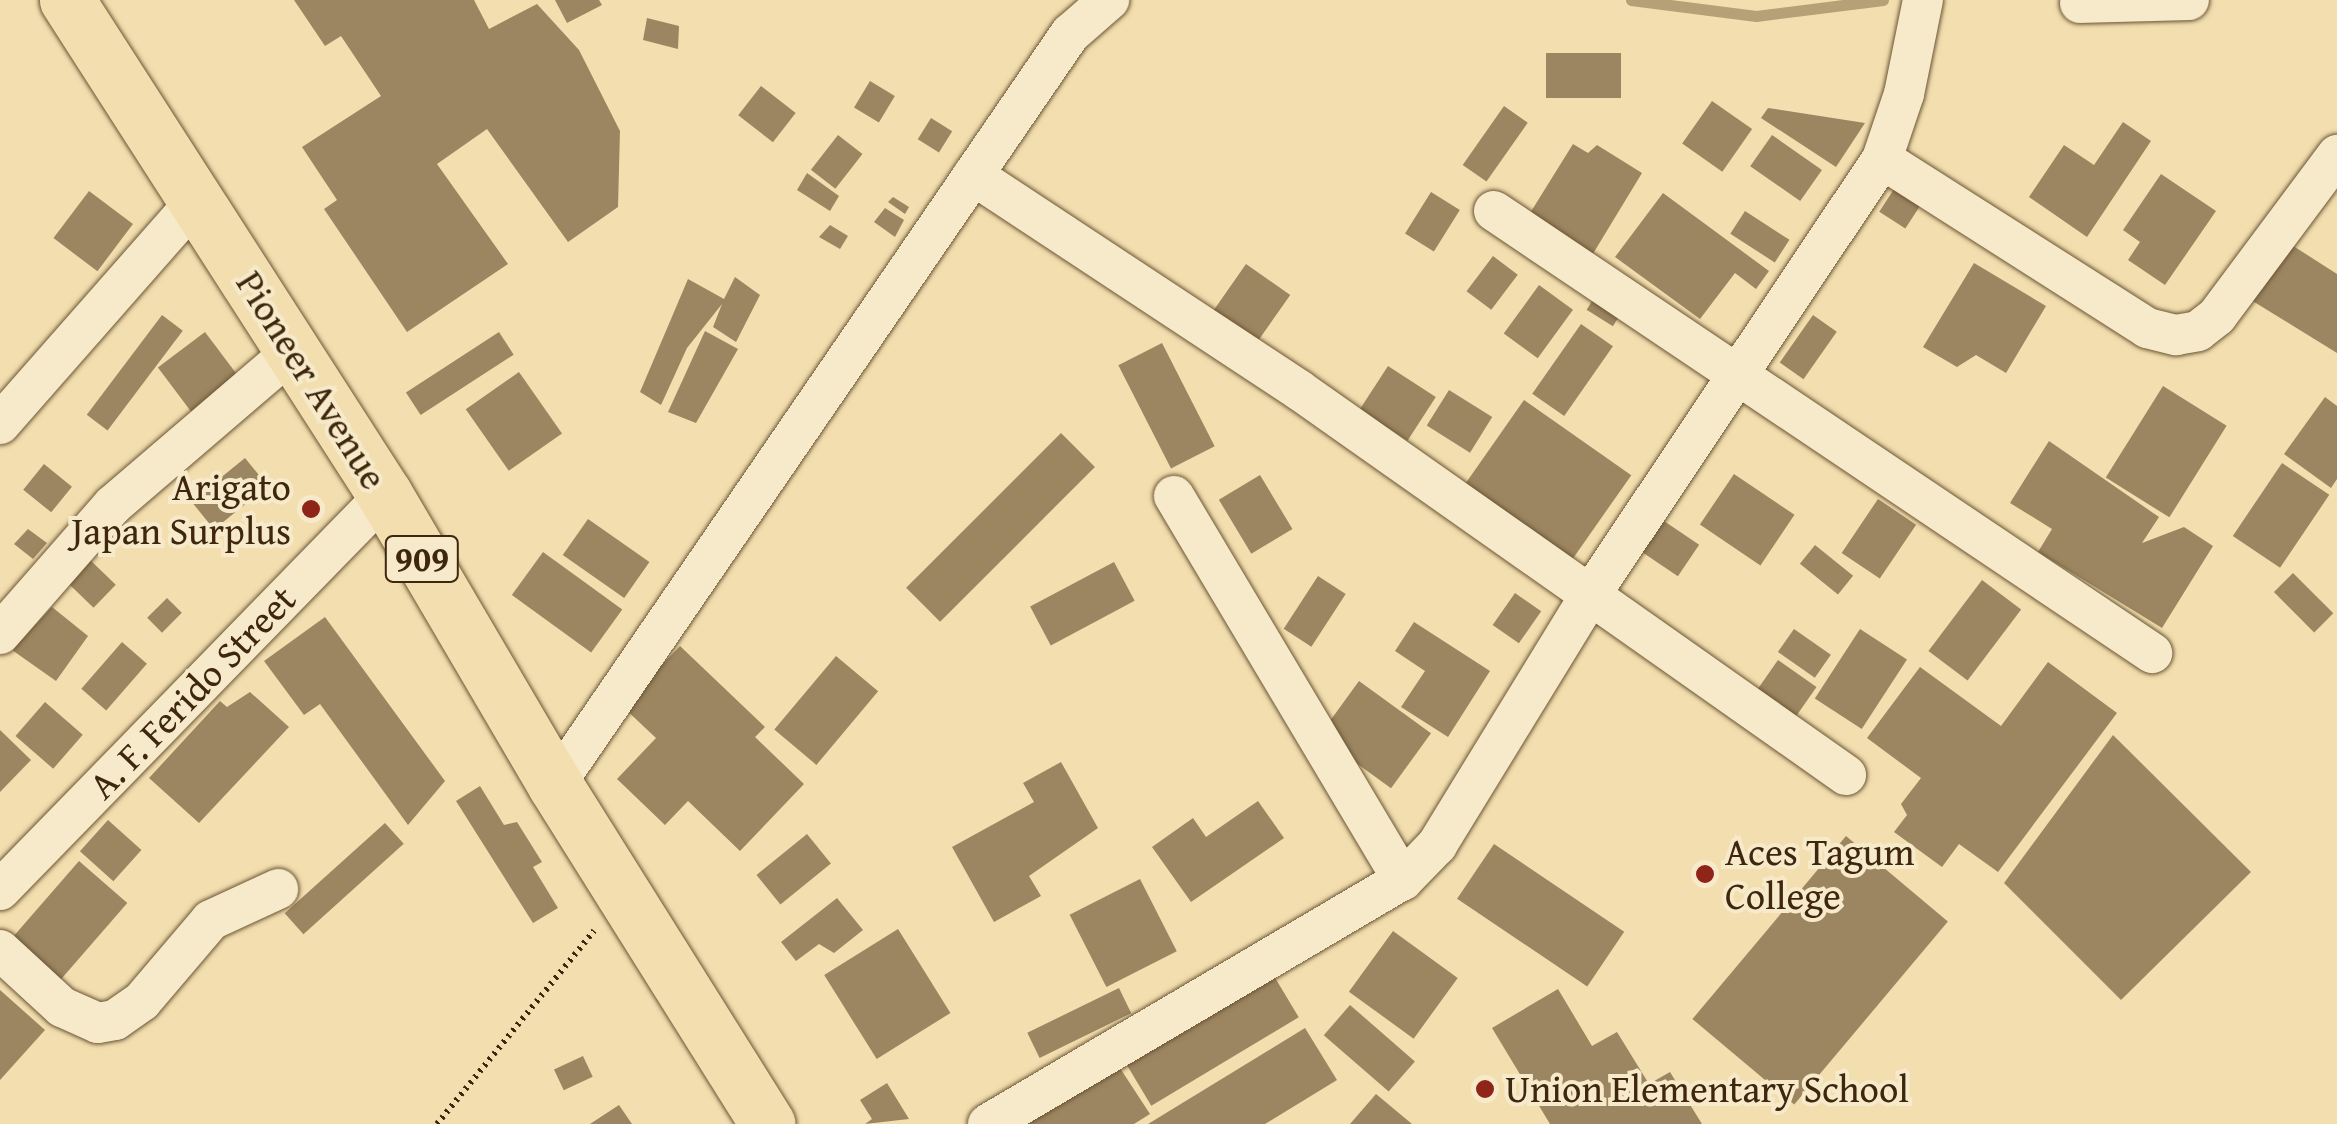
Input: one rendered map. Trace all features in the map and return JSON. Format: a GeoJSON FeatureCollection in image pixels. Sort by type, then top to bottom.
{"type":"FeatureCollection","features":[{"type":"Feature","properties":{"kind":"highway","name":"Pioneer Avenue"},"geometry":{"type":"LineString","coordinates":[[66,0],[384,494],[555,785],[768,1124]]}},
{"type":"Feature","properties":{"kind":"street"},"geometry":{"type":"LineString","coordinates":[[555,785],[1070,34],[1109,0]]}},
{"type":"Feature","properties":{"kind":"street"},"geometry":{"type":"LineString","coordinates":[[988,1124],[1403,880],[1437,846],[1592,594],[1882,160],[1909,76],[1922,0]]}},
{"type":"Feature","properties":{"kind":"street"},"geometry":{"type":"LineString","coordinates":[[2080,3],[2188,0]]}},
{"type":"Feature","properties":{"kind":"street"},"geometry":{"type":"LineString","coordinates":[[1882,160],[2147,328],[2176,335],[2198,331],[2218,316],[2337,154]]}},
{"type":"Feature","properties":{"kind":"street"},"geometry":{"type":"LineString","coordinates":[[972,175],[1299,390],[1846,775]]}},
{"type":"Feature","properties":{"kind":"street"},"geometry":{"type":"LineString","coordinates":[[0,424],[197,200]]}},
{"type":"Feature","properties":{"kind":"street"},"geometry":{"type":"LineString","coordinates":[[1494,210],[1740,371],[2152,653]]}},
{"type":"Feature","properties":{"kind":"street"},"geometry":{"type":"LineString","coordinates":[[0,634],[114,505],[294,350]]}},
{"type":"Feature","properties":{"kind":"street","name":"A. F. Ferido Street"},"geometry":{"type":"LineString","coordinates":[[0,890],[384,494]]}},
{"type":"Feature","properties":{"kind":"street"},"geometry":{"type":"LineString","coordinates":[[1174,496],[1403,880]]}},
{"type":"Feature","properties":{"kind":"street"},"geometry":{"type":"LineString","coordinates":[[0,950],[62,1007],[98,1023],[115,1020],[142,1001],[211,920],[278,889]]}},
{"type":"Feature","properties":{"kind":"path"},"geometry":{"type":"LineString","coordinates":[[437,1124],[624,894]]}},
{"type":"Feature","properties":{"kind":"building"},"geometry":{"type":"Polygon","coordinates":[[[294,0],[474,0],[489,29],[537,4],[579,50],[620,131],[618,207],[568,242],[487,129],[437,164],[508,264],[407,332],[324,209],[337,200],[302,147],[381,96],[341,36],[325,46],[294,0]]]}},
{"type":"Feature","properties":{"kind":"building"},"geometry":{"type":"Polygon","coordinates":[[[555,0],[599,0],[602,5],[567,23],[555,0]]]}},
{"type":"Feature","properties":{"kind":"building"},"geometry":{"type":"Polygon","coordinates":[[[647,18],[679,26],[678,49],[643,40],[647,18]]]}},
{"type":"Feature","properties":{"kind":"building"},"geometry":{"type":"Polygon","coordinates":[[[1546,53],[1621,53],[1621,98],[1546,98],[1546,53]]]}},
{"type":"Feature","properties":{"kind":"building"},"geometry":{"type":"Polygon","coordinates":[[[870,81],[895,96],[879,123],[854,108],[870,81]]]}},
{"type":"Feature","properties":{"kind":"building"},"geometry":{"type":"Polygon","coordinates":[[[761,86],[796,113],[773,142],[738,115],[761,86]]]}},
{"type":"Feature","properties":{"kind":"building"},"geometry":{"type":"Polygon","coordinates":[[[1712,101],[1752,129],[1722,172],[1682,144],[1712,101]]]}},
{"type":"Feature","properties":{"kind":"building"},"geometry":{"type":"Polygon","coordinates":[[[1504,106],[1528,123],[1486,182],[1463,165],[1504,106]]]}},
{"type":"Feature","properties":{"kind":"building"},"geometry":{"type":"Polygon","coordinates":[[[1768,108],[1865,123],[1836,167],[1761,118],[1768,108]]]}},
{"type":"Feature","properties":{"kind":"building"},"geometry":{"type":"Polygon","coordinates":[[[931,118],[952,131],[939,152],[918,139],[931,118]]]}},
{"type":"Feature","properties":{"kind":"building"},"geometry":{"type":"Polygon","coordinates":[[[2123,122],[2151,141],[2087,237],[2029,197],[2064,145],[2094,165],[2123,122]]]}},
{"type":"Feature","properties":{"kind":"building"},"geometry":{"type":"Polygon","coordinates":[[[838,135],[862,154],[835,189],[811,170],[838,135]]]}},
{"type":"Feature","properties":{"kind":"building"},"geometry":{"type":"Polygon","coordinates":[[[1772,135],[1822,170],[1800,201],[1750,166],[1772,135]]]}},
{"type":"Feature","properties":{"kind":"building"},"geometry":{"type":"Polygon","coordinates":[[[1573,144],[1588,153],[1597,145],[1642,173],[1591,257],[1527,218],[1573,144]]]}},
{"type":"Feature","properties":{"kind":"building"},"geometry":{"type":"Polygon","coordinates":[[[807,173],[839,196],[830,211],[797,190],[807,173]]]}},
{"type":"Feature","properties":{"kind":"building"},"geometry":{"type":"Polygon","coordinates":[[[2161,174],[2216,211],[2165,285],[2128,260],[2140,242],[2123,230],[2161,174]]]}},
{"type":"Feature","properties":{"kind":"building"},"geometry":{"type":"Polygon","coordinates":[[[1894,189],[1920,206],[1905,229],[1879,212],[1894,189]]]}},
{"type":"Feature","properties":{"kind":"building"},"geometry":{"type":"Polygon","coordinates":[[[89,191],[133,224],[97,271],[53,238],[89,191]]]}},
{"type":"Feature","properties":{"kind":"building"},"geometry":{"type":"Polygon","coordinates":[[[1431,192],[1460,210],[1434,252],[1405,234],[1431,192]]]}},
{"type":"Feature","properties":{"kind":"building"},"geometry":{"type":"Polygon","coordinates":[[[1663,193],[1769,271],[1756,289],[1735,273],[1700,319],[1615,257],[1663,193]]]}},
{"type":"Feature","properties":{"kind":"building"},"geometry":{"type":"Polygon","coordinates":[[[893,197],[909,207],[905,214],[888,202],[893,197]]]}},
{"type":"Feature","properties":{"kind":"building"},"geometry":{"type":"Polygon","coordinates":[[[885,208],[904,220],[895,237],[874,222],[885,208]]]}},
{"type":"Feature","properties":{"kind":"building"},"geometry":{"type":"Polygon","coordinates":[[[1745,211],[1789,240],[1775,263],[1730,234],[1745,211]]]}},
{"type":"Feature","properties":{"kind":"building"},"geometry":{"type":"Polygon","coordinates":[[[830,225],[848,236],[840,249],[819,237],[830,225]]]}},
{"type":"Feature","properties":{"kind":"building"},"geometry":{"type":"Polygon","coordinates":[[[2287,242],[2337,274],[2337,353],[2251,300],[2287,242]]]}},
{"type":"Feature","properties":{"kind":"building"},"geometry":{"type":"Polygon","coordinates":[[[1493,256],[1518,275],[1491,310],[1467,291],[1493,256]]]}},
{"type":"Feature","properties":{"kind":"building"},"geometry":{"type":"Polygon","coordinates":[[[1974,263],[2046,306],[2006,373],[1976,355],[1957,367],[1923,347],[1974,263]]]}},
{"type":"Feature","properties":{"kind":"building"},"geometry":{"type":"Polygon","coordinates":[[[1246,264],[1290,295],[1256,344],[1212,313],[1246,264]]]}},
{"type":"Feature","properties":{"kind":"building"},"geometry":{"type":"Polygon","coordinates":[[[735,277],[760,295],[736,342],[713,327],[722,304],[687,348],[661,405],[640,392],[688,279],[724,299],[735,277]]]}},
{"type":"Feature","properties":{"kind":"building"},"geometry":{"type":"Polygon","coordinates":[[[1539,285],[1573,310],[1538,358],[1504,334],[1539,285]]]}},
{"type":"Feature","properties":{"kind":"building"},"geometry":{"type":"Polygon","coordinates":[[[1594,298],[1620,314],[1613,326],[1587,310],[1594,298]]]}},
{"type":"Feature","properties":{"kind":"building"},"geometry":{"type":"Polygon","coordinates":[[[162,315],[183,331],[108,430],[87,415],[162,315]]]}},
{"type":"Feature","properties":{"kind":"building"},"geometry":{"type":"Polygon","coordinates":[[[1813,315],[1837,332],[1803,379],[1780,363],[1813,315]]]}},
{"type":"Feature","properties":{"kind":"building"},"geometry":{"type":"Polygon","coordinates":[[[1581,324],[1613,346],[1564,416],[1532,394],[1581,324]]]}},
{"type":"Feature","properties":{"kind":"building"},"geometry":{"type":"Polygon","coordinates":[[[705,331],[738,349],[696,423],[668,412],[705,331]]]}},
{"type":"Feature","properties":{"kind":"building"},"geometry":{"type":"Polygon","coordinates":[[[205,332],[239,377],[192,412],[158,368],[205,332]]]}},
{"type":"Feature","properties":{"kind":"building"},"geometry":{"type":"Polygon","coordinates":[[[499,332],[514,355],[421,415],[406,392],[499,332]]]}},
{"type":"Feature","properties":{"kind":"building"},"geometry":{"type":"Polygon","coordinates":[[[1162,343],[1215,446],[1171,469],[1118,365],[1162,343]]]}},
{"type":"Feature","properties":{"kind":"building"},"geometry":{"type":"Polygon","coordinates":[[[1388,366],[1436,397],[1407,441],[1360,410],[1388,366]]]}},
{"type":"Feature","properties":{"kind":"building"},"geometry":{"type":"Polygon","coordinates":[[[519,372],[562,433],[509,471],[466,409],[519,372]]]}},
{"type":"Feature","properties":{"kind":"building"},"geometry":{"type":"Polygon","coordinates":[[[2163,386],[2227,426],[2169,517],[2106,478],[2163,386]]]}},
{"type":"Feature","properties":{"kind":"building"},"geometry":{"type":"Polygon","coordinates":[[[1449,390],[1492,417],[1470,453],[1427,426],[1449,390]]]}},
{"type":"Feature","properties":{"kind":"building"},"geometry":{"type":"Polygon","coordinates":[[[2325,397],[2337,406],[2337,479],[2331,488],[2284,454],[2325,397]]]}},
{"type":"Feature","properties":{"kind":"building"},"geometry":{"type":"Polygon","coordinates":[[[1524,400],[1631,475],[1566,568],[1459,493],[1524,400]]]}},
{"type":"Feature","properties":{"kind":"building"},"geometry":{"type":"Polygon","coordinates":[[[1061,433],[1095,467],[940,622],[906,588],[1061,433]]]}},
{"type":"Feature","properties":{"kind":"building"},"geometry":{"type":"Polygon","coordinates":[[[2049,441],[2159,517],[2142,543],[2184,527],[2213,546],[2162,628],[2038,552],[2052,529],[2010,503],[2049,441]]]}},
{"type":"Feature","properties":{"kind":"building"},"geometry":{"type":"Polygon","coordinates":[[[245,458],[268,486],[214,529],[191,501],[245,458]]]}},
{"type":"Feature","properties":{"kind":"building"},"geometry":{"type":"Polygon","coordinates":[[[2282,463],[2329,495],[2280,568],[2233,536],[2282,463]]]}},
{"type":"Feature","properties":{"kind":"building"},"geometry":{"type":"Polygon","coordinates":[[[44,464],[72,487],[51,512],[23,490],[44,464]]]}},
{"type":"Feature","properties":{"kind":"building"},"geometry":{"type":"Polygon","coordinates":[[[1734,474],[1795,515],[1760,565],[1700,525],[1734,474]]]}},
{"type":"Feature","properties":{"kind":"building"},"geometry":{"type":"Polygon","coordinates":[[[1260,475],[1292,529],[1251,554],[1219,500],[1260,475]]]}},
{"type":"Feature","properties":{"kind":"building"},"geometry":{"type":"Polygon","coordinates":[[[1878,499],[1916,525],[1880,579],[1842,553],[1878,499]]]}},
{"type":"Feature","properties":{"kind":"building"},"geometry":{"type":"Polygon","coordinates":[[[588,519],[649,562],[624,598],[563,555],[588,519]]]}},
{"type":"Feature","properties":{"kind":"building"},"geometry":{"type":"Polygon","coordinates":[[[1661,519],[1699,545],[1678,576],[1640,551],[1661,519]]]}},
{"type":"Feature","properties":{"kind":"building"},"geometry":{"type":"Polygon","coordinates":[[[28,529],[47,543],[33,559],[14,544],[28,529]]]}},
{"type":"Feature","properties":{"kind":"building"},"geometry":{"type":"Polygon","coordinates":[[[1815,545],[1853,576],[1838,594],[1800,564],[1815,545]]]}},
{"type":"Feature","properties":{"kind":"building"},"geometry":{"type":"Polygon","coordinates":[[[543,552],[622,610],[591,652],[512,595],[543,552]]]}},
{"type":"Feature","properties":{"kind":"building"},"geometry":{"type":"Polygon","coordinates":[[[87,557],[116,585],[94,608],[65,580],[87,557]]]}},
{"type":"Feature","properties":{"kind":"building"},"geometry":{"type":"Polygon","coordinates":[[[1114,562],[1135,601],[1051,645],[1030,607],[1114,562]]]}},
{"type":"Feature","properties":{"kind":"building"},"geometry":{"type":"Polygon","coordinates":[[[2293,573],[2333,613],[2314,632],[2274,592],[2293,573]]]}},
{"type":"Feature","properties":{"kind":"building"},"geometry":{"type":"Polygon","coordinates":[[[1318,576],[1346,594],[1311,647],[1284,629],[1318,576]]]}},
{"type":"Feature","properties":{"kind":"building"},"geometry":{"type":"Polygon","coordinates":[[[1982,580],[2021,609],[1968,681],[1928,651],[1982,580]]]}},
{"type":"Feature","properties":{"kind":"building"},"geometry":{"type":"Polygon","coordinates":[[[1515,593],[1541,611],[1519,643],[1493,625],[1515,593]]]}},
{"type":"Feature","properties":{"kind":"building"},"geometry":{"type":"Polygon","coordinates":[[[167,598],[182,613],[162,633],[147,618],[167,598]]]}},
{"type":"Feature","properties":{"kind":"building"},"geometry":{"type":"Polygon","coordinates":[[[52,607],[88,636],[56,681],[12,650],[52,607]]]}},
{"type":"Feature","properties":{"kind":"building"},"geometry":{"type":"Polygon","coordinates":[[[325,617],[445,781],[408,825],[320,704],[304,715],[264,661],[325,617]]]}},
{"type":"Feature","properties":{"kind":"building"},"geometry":{"type":"Polygon","coordinates":[[[1414,622],[1490,671],[1448,737],[1401,707],[1425,671],[1395,651],[1414,622]]]}},
{"type":"Feature","properties":{"kind":"building"},"geometry":{"type":"Polygon","coordinates":[[[1794,629],[1831,655],[1815,678],[1778,652],[1794,629]]]}},
{"type":"Feature","properties":{"kind":"building"},"geometry":{"type":"Polygon","coordinates":[[[1860,629],[1907,659],[1862,729],[1815,699],[1860,629]]]}},
{"type":"Feature","properties":{"kind":"building"},"geometry":{"type":"Polygon","coordinates":[[[122,642],[147,664],[106,710],[81,689],[122,642]]]}},
{"type":"Feature","properties":{"kind":"building"},"geometry":{"type":"Polygon","coordinates":[[[680,646],[765,727],[755,737],[804,784],[740,851],[688,801],[665,825],[617,779],[656,738],[622,706],[680,646]]]}},
{"type":"Feature","properties":{"kind":"building"},"geometry":{"type":"Polygon","coordinates":[[[836,656],[878,691],[816,765],[774,730],[836,656]]]}},
{"type":"Feature","properties":{"kind":"building"},"geometry":{"type":"Polygon","coordinates":[[[1778,660],[1817,687],[1796,716],[1758,689],[1778,660]]]}},
{"type":"Feature","properties":{"kind":"building"},"geometry":{"type":"Polygon","coordinates":[[[2048,662],[2117,713],[1998,872],[1959,844],[1942,867],[1894,832],[1907,815],[1901,804],[1921,778],[1867,738],[1920,667],[2001,726],[2048,662]]]}},
{"type":"Feature","properties":{"kind":"building"},"geometry":{"type":"Polygon","coordinates":[[[1359,681],[1431,733],[1391,788],[1319,736],[1359,681]]]}},
{"type":"Feature","properties":{"kind":"building"},"geometry":{"type":"Polygon","coordinates":[[[250,692],[289,727],[199,823],[149,778],[220,701],[227,707],[250,692]]]}},
{"type":"Feature","properties":{"kind":"building"},"geometry":{"type":"Polygon","coordinates":[[[45,702],[83,735],[53,769],[15,736],[45,702]]]}},
{"type":"Feature","properties":{"kind":"building"},"geometry":{"type":"Polygon","coordinates":[[[0,730],[31,760],[0,792],[0,730]]]}},
{"type":"Feature","properties":{"kind":"building"},"geometry":{"type":"Polygon","coordinates":[[[2113,735],[2251,872],[2121,1000],[2004,883],[2113,735]]]}},
{"type":"Feature","properties":{"kind":"building"},"geometry":{"type":"Polygon","coordinates":[[[1061,762],[1098,828],[1029,876],[1041,896],[994,922],[952,847],[1034,802],[1023,783],[1061,762]]]}},
{"type":"Feature","properties":{"kind":"building"},"geometry":{"type":"Polygon","coordinates":[[[480,786],[504,825],[517,822],[542,862],[533,867],[558,908],[533,923],[456,801],[480,786]]]}},
{"type":"Feature","properties":{"kind":"building"},"geometry":{"type":"Polygon","coordinates":[[[1258,801],[1284,838],[1191,902],[1152,847],[1193,818],[1206,837],[1258,801]]]}},
{"type":"Feature","properties":{"kind":"building"},"geometry":{"type":"Polygon","coordinates":[[[108,820],[141,850],[113,881],[80,851],[108,820]]]}},
{"type":"Feature","properties":{"kind":"building"},"geometry":{"type":"Polygon","coordinates":[[[385,823],[404,844],[303,934],[285,913],[385,823]]]}},
{"type":"Feature","properties":{"kind":"building"},"geometry":{"type":"Polygon","coordinates":[[[807,834],[831,864],[780,904],[756,875],[807,834]]]}},
{"type":"Feature","properties":{"kind":"building"},"geometry":{"type":"Polygon","coordinates":[[[1846,836],[1948,921],[1794,1105],[1692,1019],[1846,836]]]}},
{"type":"Feature","properties":{"kind":"building"},"geometry":{"type":"Polygon","coordinates":[[[1494,844],[1624,932],[1587,987],[1457,899],[1494,844]]]}},
{"type":"Feature","properties":{"kind":"building"},"geometry":{"type":"Polygon","coordinates":[[[79,861],[127,903],[58,982],[10,940],[79,861]]]}},
{"type":"Feature","properties":{"kind":"building"},"geometry":{"type":"Polygon","coordinates":[[[1140,879],[1177,951],[1106,987],[1070,915],[1140,879]]]}},
{"type":"Feature","properties":{"kind":"building"},"geometry":{"type":"Polygon","coordinates":[[[837,898],[863,930],[834,953],[819,944],[796,961],[781,942],[837,898]]]}},
{"type":"Feature","properties":{"kind":"building"},"geometry":{"type":"Polygon","coordinates":[[[898,929],[950,1013],[877,1059],[824,975],[898,929]]]}},
{"type":"Feature","properties":{"kind":"building"},"geometry":{"type":"Polygon","coordinates":[[[1393,931],[1458,978],[1414,1039],[1349,992],[1393,931]]]}},
{"type":"Feature","properties":{"kind":"building"},"geometry":{"type":"Polygon","coordinates":[[[1274,976],[1299,1017],[1151,1106],[1127,1065],[1274,976]]]}},
{"type":"Feature","properties":{"kind":"building"},"geometry":{"type":"Polygon","coordinates":[[[1119,988],[1131,1013],[1040,1058],[1027,1033],[1119,988]]]}},
{"type":"Feature","properties":{"kind":"building"},"geometry":{"type":"Polygon","coordinates":[[[1558,989],[1592,1046],[1617,1032],[1649,1084],[1670,1072],[1702,1124],[1550,1124],[1492,1028],[1558,989]]]}},
{"type":"Feature","properties":{"kind":"building"},"geometry":{"type":"Polygon","coordinates":[[[0,990],[45,1030],[0,1080],[0,990]]]}},
{"type":"Feature","properties":{"kind":"building"},"geometry":{"type":"Polygon","coordinates":[[[1350,1005],[1415,1061],[1389,1092],[1324,1035],[1350,1005]]]}},
{"type":"Feature","properties":{"kind":"building"},"geometry":{"type":"Polygon","coordinates":[[[1305,1028],[1337,1080],[1265,1124],[1148,1124],[1305,1028]]]}},
{"type":"Feature","properties":{"kind":"building"},"geometry":{"type":"Polygon","coordinates":[[[583,1056],[593,1077],[564,1090],[554,1070],[583,1056]]]}},
{"type":"Feature","properties":{"kind":"building"},"geometry":{"type":"Polygon","coordinates":[[[1118,1065],[1150,1114],[1134,1124],[1025,1124],[1118,1065]]]}},
{"type":"Feature","properties":{"kind":"building"},"geometry":{"type":"Polygon","coordinates":[[[887,1083],[909,1119],[865,1124],[872,1119],[860,1100],[887,1083]]]}},
{"type":"Feature","properties":{"kind":"building"},"geometry":{"type":"Polygon","coordinates":[[[1376,1094],[1412,1124],[1350,1124],[1376,1094]]]}},
{"type":"Feature","properties":{"kind":"building"},"geometry":{"type":"Polygon","coordinates":[[[619,1105],[632,1124],[590,1124],[619,1105]]]}},
{"type":"Feature","properties":{"kind":"waterway"},"geometry":{"type":"LineString","coordinates":[[1631,0],[1756,16],[1883,0]]}},
{"type":"Feature","properties":{"kind":"place","name":"Arigato Japan Surplus"},"geometry":{"type":"Point","coordinates":[311,509]}},
{"type":"Feature","properties":{"kind":"place","name":"Aces Tagum College"},"geometry":{"type":"Point","coordinates":[1705,874]}},
{"type":"Feature","properties":{"kind":"place","name":"Union Elementary School"},"geometry":{"type":"Point","coordinates":[1485,1089]}}]}
